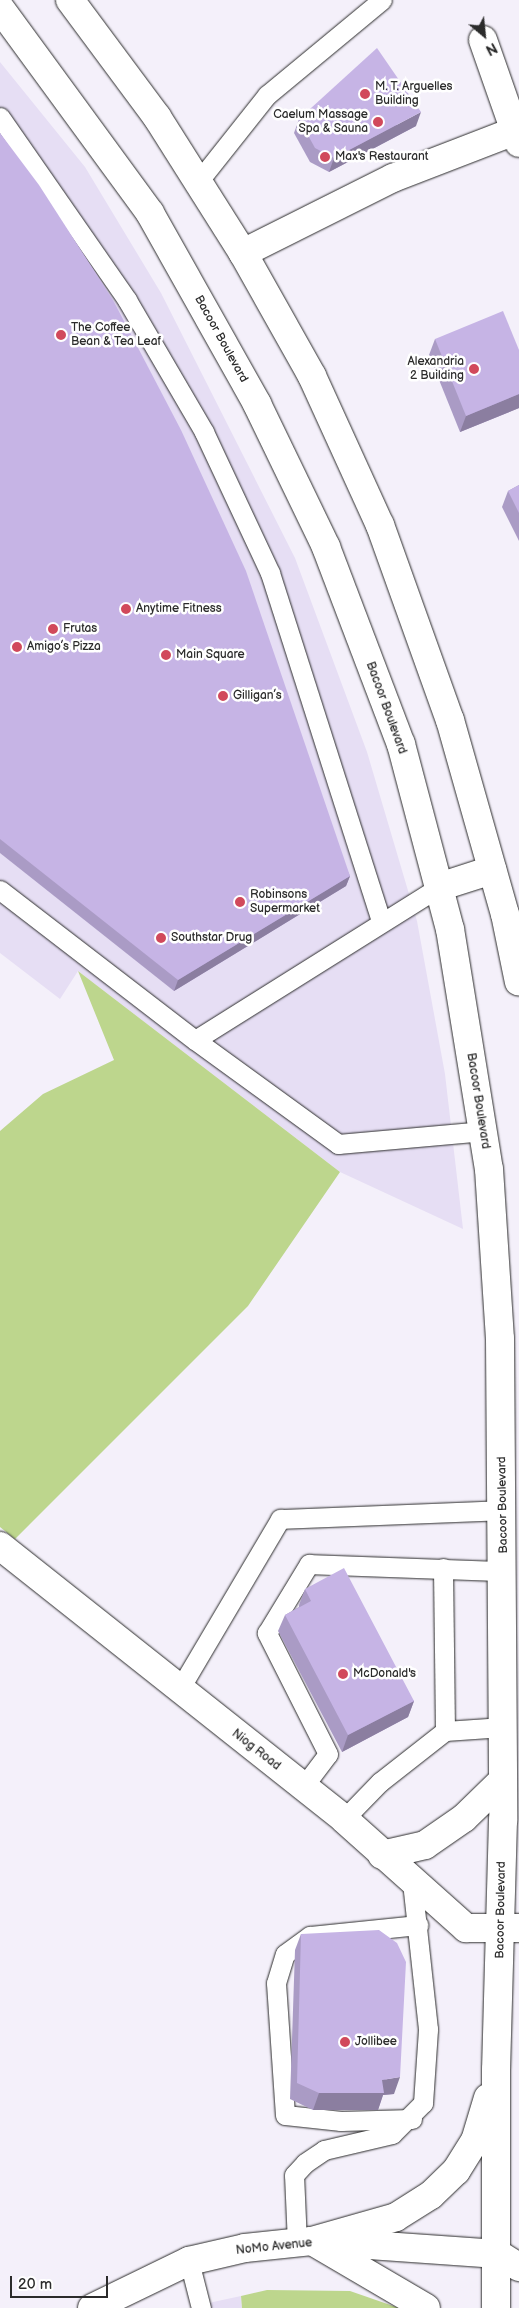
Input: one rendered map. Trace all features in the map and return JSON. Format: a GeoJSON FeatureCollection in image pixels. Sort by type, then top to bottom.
{"type":"FeatureCollection","features":[{"type":"Feature","properties":{"kind":"main road"},"geometry":{"type":"LineString","coordinates":[[70,0],[198,182],[243,254],[312,376],[380,524],[450,720],[492,870],[519,982]]}},
{"type":"Feature","properties":{"kind":"main road","name":"Bacoor Boulevard"},"geometry":{"type":"LineString","coordinates":[[0,8],[150,213],[257,404],[326,547],[398,735],[439,887],[484,1131],[500,1339],[503,1510],[503,1727],[501,1782],[510,1928],[496,2070],[512,2255],[496,2308]]}},
{"type":"Feature","properties":{"kind":"main road"},"geometry":{"type":"LineString","coordinates":[[243,254],[393,178],[517,137],[483,40]]}},
{"type":"Feature","properties":{"kind":"main road"},"geometry":{"type":"LineString","coordinates":[[439,887],[492,870]]}},
{"type":"Feature","properties":{"kind":"main road","name":"Niog Road"},"geometry":{"type":"LineString","coordinates":[[0,1546],[179,1690],[344,1819],[382,1855],[466,1928],[510,1928]]}},
{"type":"Feature","properties":{"kind":"main road"},"geometry":{"type":"LineString","coordinates":[[382,1855],[425,1845],[464,1818],[501,1782]]}},
{"type":"Feature","properties":{"kind":"main road"},"geometry":{"type":"LineString","coordinates":[[304,2242],[396,2217],[456,2172],[476,2141],[496,2070]]}},
{"type":"Feature","properties":{"kind":"main road"},"geometry":{"type":"LineString","coordinates":[[304,2242],[426,2308]]}},
{"type":"Feature","properties":{"kind":"main road","name":"NoMo Avenue"},"geometry":{"type":"LineString","coordinates":[[92,2308],[189,2261],[245,2248],[304,2242],[512,2255]]}},
{"type":"Feature","properties":{"kind":"lane"},"geometry":{"type":"LineString","coordinates":[[198,182],[267,95],[382,0]]}},
{"type":"Feature","properties":{"kind":"lane"},"geometry":{"type":"LineString","coordinates":[[0,118],[127,300],[204,432],[270,573],[381,921]]}},
{"type":"Feature","properties":{"kind":"lane"},"geometry":{"type":"LineString","coordinates":[[195,1040],[381,921],[439,887]]}},
{"type":"Feature","properties":{"kind":"lane"},"geometry":{"type":"LineString","coordinates":[[0,890],[195,1040],[338,1144],[484,1131]]}},
{"type":"Feature","properties":{"kind":"lane"},"geometry":{"type":"LineString","coordinates":[[179,1690],[280,1519],[503,1510]]}},
{"type":"Feature","properties":{"kind":"lane"},"geometry":{"type":"LineString","coordinates":[[303,1787],[328,1754],[267,1633],[309,1564],[503,1571]]}},
{"type":"Feature","properties":{"kind":"lane"},"geometry":{"type":"LineString","coordinates":[[443,1568],[445,1731]]}},
{"type":"Feature","properties":{"kind":"lane"},"geometry":{"type":"LineString","coordinates":[[344,1819],[380,1782],[445,1731],[503,1727]]}},
{"type":"Feature","properties":{"kind":"lane"},"geometry":{"type":"LineString","coordinates":[[304,2242],[294,2175],[305,2163],[324,2150],[392,2134],[412,2119],[423,2103],[426,2086],[428,2029],[412,1881]]}},
{"type":"Feature","properties":{"kind":"lane"},"geometry":{"type":"LineString","coordinates":[[412,2119],[342,2121],[285,2115],[276,1982],[285,1954],[310,1936],[418,1925]]}},
{"type":"Feature","properties":{"kind":"lane"},"geometry":{"type":"LineString","coordinates":[[189,2261],[201,2308]]}},
{"type":"Feature","properties":{"kind":"shaded area","name":"Main Square"},"geometry":{"type":"Polygon","coordinates":[[[0,62],[85,167],[161,293],[295,558],[367,752],[417,921],[445,1074],[463,1229],[340,1172],[78,971],[60,999],[0,953],[0,62]]]}},
{"type":"Feature","properties":{"kind":"shaded area"},"geometry":{"type":"Polygon","coordinates":[[[241,2296],[242,2308],[201,2308],[213,2302],[241,2296]]]}},
{"type":"Feature","properties":{"kind":"green space"},"geometry":{"type":"Polygon","coordinates":[[[78,971],[340,1172],[248,1306],[15,1539],[0,1527],[0,1131],[43,1094],[114,1060],[78,971]]]}},
{"type":"Feature","properties":{"kind":"green space"},"geometry":{"type":"Polygon","coordinates":[[[267,2290],[350,2291],[399,2308],[242,2308],[241,2296],[267,2290]]]}},
{"type":"Feature","properties":{"kind":"building","name":"M. T. Arguelles Building"},"geometry":{"type":"Polygon","coordinates":[[[377,48],[421,112],[334,158],[315,148],[299,119],[377,48]]]}},
{"type":"Feature","properties":{"kind":"building"},"geometry":{"type":"Polygon","coordinates":[[[0,133],[39,185],[113,300],[181,430],[246,571],[350,876],[178,980],[0,839],[0,133]]]}},
{"type":"Feature","properties":{"kind":"building","name":"Alexandria 2 Building"},"geometry":{"type":"Polygon","coordinates":[[[503,311],[519,350],[519,394],[466,416],[435,339],[503,311]]]}},
{"type":"Feature","properties":{"kind":"building"},"geometry":{"type":"Polygon","coordinates":[[[519,485],[519,513],[508,491],[519,485]]]}},
{"type":"Feature","properties":{"kind":"building","name":"McDonald's"},"geometry":{"type":"Polygon","coordinates":[[[344,1568],[414,1701],[348,1735],[285,1615],[311,1601],[305,1589],[344,1568]]]}},
{"type":"Feature","properties":{"kind":"building","name":"Jollibee"},"geometry":{"type":"Polygon","coordinates":[[[379,1930],[397,1943],[406,1962],[400,2077],[382,2080],[384,2093],[319,2093],[297,2083],[301,1934],[379,1930]]]}},
{"type":"Feature","properties":{"kind":"place","name":"M. T. Arguelles Building"},"geometry":{"type":"Point","coordinates":[365,94]}},
{"type":"Feature","properties":{"kind":"place","name":"Caelum Massage Spa & Sauna"},"geometry":{"type":"Point","coordinates":[378,122]}},
{"type":"Feature","properties":{"kind":"place","name":"Max's Restaurant"},"geometry":{"type":"Point","coordinates":[325,157]}},
{"type":"Feature","properties":{"kind":"place","name":"The Coffee Bean & Tea Leaf"},"geometry":{"type":"Point","coordinates":[61,335]}},
{"type":"Feature","properties":{"kind":"place","name":"Alexandria 2 Building"},"geometry":{"type":"Point","coordinates":[474,369]}},
{"type":"Feature","properties":{"kind":"place","name":"Anytime Fitness"},"geometry":{"type":"Point","coordinates":[126,609]}},
{"type":"Feature","properties":{"kind":"place","name":"Frutas"},"geometry":{"type":"Point","coordinates":[53,629]}},
{"type":"Feature","properties":{"kind":"place","name":"Amigo’s Pizza"},"geometry":{"type":"Point","coordinates":[17,647]}},
{"type":"Feature","properties":{"kind":"place","name":"Main Square"},"geometry":{"type":"Point","coordinates":[166,655]}},
{"type":"Feature","properties":{"kind":"place","name":"Gilligan’s"},"geometry":{"type":"Point","coordinates":[223,696]}},
{"type":"Feature","properties":{"kind":"place","name":"Robinsons Supermarket"},"geometry":{"type":"Point","coordinates":[240,902]}},
{"type":"Feature","properties":{"kind":"place","name":"Southstar Drug"},"geometry":{"type":"Point","coordinates":[161,938]}},
{"type":"Feature","properties":{"kind":"place","name":"McDonald's"},"geometry":{"type":"Point","coordinates":[343,1674]}},
{"type":"Feature","properties":{"kind":"place","name":"Jollibee"},"geometry":{"type":"Point","coordinates":[345,2042]}}]}
